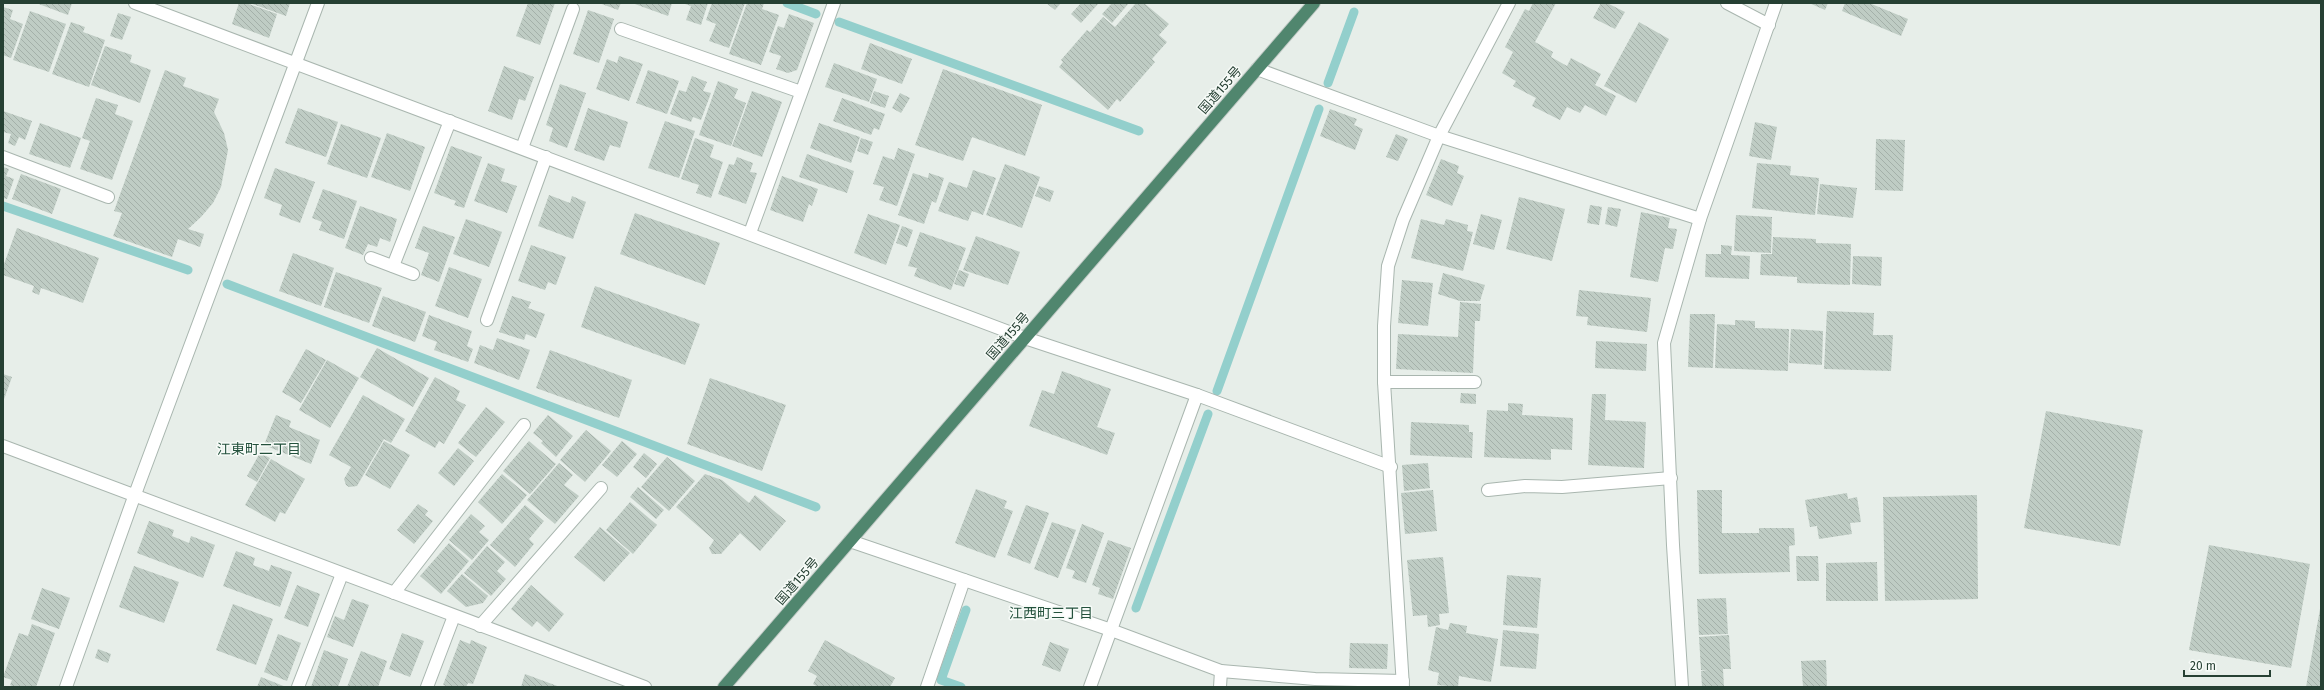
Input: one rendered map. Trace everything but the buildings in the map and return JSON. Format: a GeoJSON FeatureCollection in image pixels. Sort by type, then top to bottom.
{"type":"FeatureCollection","features":[{"type":"Feature","properties":{"kind":"highway","name":"国道155号"},"geometry":{"type":"LineString","coordinates":[[724,687],[1314,3]]}},
{"type":"Feature","properties":{"kind":"street"},"geometry":{"type":"LineString","coordinates":[[134,3],[1025,338],[1197,395],[1391,467]]}},
{"type":"Feature","properties":{"kind":"street"},"geometry":{"type":"LineString","coordinates":[[66,687],[134,497],[318,3]]}},
{"type":"Feature","properties":{"kind":"street"},"geometry":{"type":"LineString","coordinates":[[750,234],[834,3]]}},
{"type":"Feature","properties":{"kind":"street"},"geometry":{"type":"LineString","coordinates":[[850,541],[1111,630],[1221,671],[1316,679],[1403,684],[1391,467],[1384,382],[1384,326],[1388,266],[1403,220],[1439,136],[1509,3]]}},
{"type":"Feature","properties":{"kind":"street"},"geometry":{"type":"LineString","coordinates":[[1727,3],[1769,25]]}},
{"type":"Feature","properties":{"kind":"street"},"geometry":{"type":"LineString","coordinates":[[1682,687],[1673,545],[1664,343],[1700,219],[1776,3]]}},
{"type":"Feature","properties":{"kind":"street"},"geometry":{"type":"LineString","coordinates":[[522,148],[574,10]]}},
{"type":"Feature","properties":{"kind":"street"},"geometry":{"type":"LineString","coordinates":[[621,29],[801,92]]}},
{"type":"Feature","properties":{"kind":"street"},"geometry":{"type":"LineString","coordinates":[[1257,68],[1439,136],[1700,219]]}},
{"type":"Feature","properties":{"kind":"street"},"geometry":{"type":"LineString","coordinates":[[393,266],[450,121]]}},
{"type":"Feature","properties":{"kind":"street"},"geometry":{"type":"LineString","coordinates":[[3,157],[108,197]]}},
{"type":"Feature","properties":{"kind":"street"},"geometry":{"type":"LineString","coordinates":[[487,320],[546,157]]}},
{"type":"Feature","properties":{"kind":"street"},"geometry":{"type":"LineString","coordinates":[[371,258],[413,274]]}},
{"type":"Feature","properties":{"kind":"street"},"geometry":{"type":"LineString","coordinates":[[1384,382],[1475,382]]}},
{"type":"Feature","properties":{"kind":"street"},"geometry":{"type":"LineString","coordinates":[[1090,687],[1197,395]]}},
{"type":"Feature","properties":{"kind":"street"},"geometry":{"type":"LineString","coordinates":[[394,593],[524,425]]}},
{"type":"Feature","properties":{"kind":"street"},"geometry":{"type":"LineString","coordinates":[[3,446],[134,497],[645,687]]}},
{"type":"Feature","properties":{"kind":"street"},"geometry":{"type":"LineString","coordinates":[[1488,490],[1525,486],[1562,487],[1671,478]]}},
{"type":"Feature","properties":{"kind":"street"},"geometry":{"type":"LineString","coordinates":[[480,626],[601,488]]}},
{"type":"Feature","properties":{"kind":"street"},"geometry":{"type":"LineString","coordinates":[[298,687],[342,574]]}},
{"type":"Feature","properties":{"kind":"street"},"geometry":{"type":"LineString","coordinates":[[927,687],[964,580]]}},
{"type":"Feature","properties":{"kind":"street"},"geometry":{"type":"LineString","coordinates":[[427,687],[454,616]]}},
{"type":"Feature","properties":{"kind":"street"},"geometry":{"type":"LineString","coordinates":[[1220,687],[1221,671]]}},
{"type":"Feature","properties":{"kind":"waterway"},"geometry":{"type":"LineString","coordinates":[[787,3],[816,14]]}},
{"type":"Feature","properties":{"kind":"waterway"},"geometry":{"type":"LineString","coordinates":[[1328,83],[1354,12]]}},
{"type":"Feature","properties":{"kind":"waterway"},"geometry":{"type":"LineString","coordinates":[[839,22],[1139,131]]}},
{"type":"Feature","properties":{"kind":"waterway"},"geometry":{"type":"LineString","coordinates":[[1217,391],[1319,109]]}},
{"type":"Feature","properties":{"kind":"waterway"},"geometry":{"type":"LineString","coordinates":[[3,206],[188,270]]}},
{"type":"Feature","properties":{"kind":"waterway"},"geometry":{"type":"LineString","coordinates":[[227,284],[816,507]]}},
{"type":"Feature","properties":{"kind":"waterway"},"geometry":{"type":"LineString","coordinates":[[1136,608],[1208,414]]}},
{"type":"Feature","properties":{"kind":"waterway"},"geometry":{"type":"LineString","coordinates":[[961,687],[941,680],[966,610]]}},
{"type":"Feature","properties":{"kind":"district","name":"江東町二丁目"},"geometry":{"type":"Point","coordinates":[259,449]}},
{"type":"Feature","properties":{"kind":"district","name":"江西町三丁目"},"geometry":{"type":"Point","coordinates":[1051,613]}}]}
